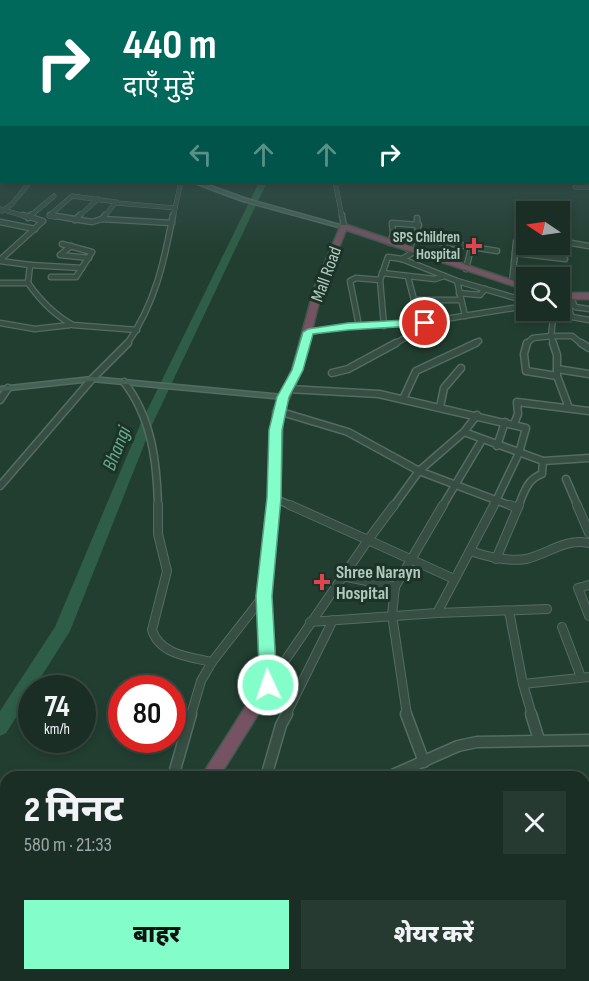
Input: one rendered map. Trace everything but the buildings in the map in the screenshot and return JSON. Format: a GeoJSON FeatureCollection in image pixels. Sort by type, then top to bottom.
{"type":"FeatureCollection","features":[{"type":"Feature","properties":{"kind":"highway","name":"Mall Road"},"geometry":{"type":"LineString","coordinates":[[268,685],[264,596],[274,498],[278,411],[297,370],[319,286],[344,227],[516,284]]}},
{"type":"Feature","properties":{"kind":"highway"},"geometry":{"type":"LineString","coordinates":[[570,296],[589,296]]}},
{"type":"Feature","properties":{"kind":"highway"},"geometry":{"type":"LineString","coordinates":[[213,771],[268,685]]}},
{"type":"Feature","properties":{"kind":"main road"},"geometry":{"type":"LineString","coordinates":[[198,183],[251,201],[344,227]]}},
{"type":"Feature","properties":{"kind":"main road"},"geometry":{"type":"LineString","coordinates":[[4,388],[92,379],[261,395],[285,393]]}},
{"type":"Feature","properties":{"kind":"street"},"geometry":{"type":"LineString","coordinates":[[1,210],[12,204],[29,183]]}},
{"type":"Feature","properties":{"kind":"street"},"geometry":{"type":"LineString","coordinates":[[0,486],[92,379],[108,366],[137,330],[156,295],[181,183]]}},
{"type":"Feature","properties":{"kind":"street"},"geometry":{"type":"LineString","coordinates":[[335,183],[344,227]]}},
{"type":"Feature","properties":{"kind":"street"},"geometry":{"type":"LineString","coordinates":[[575,187],[589,187]]}},
{"type":"Feature","properties":{"kind":"street"},"geometry":{"type":"LineString","coordinates":[[28,218],[54,196]]}},
{"type":"Feature","properties":{"kind":"street"},"geometry":{"type":"LineString","coordinates":[[0,261],[72,196],[175,208]]}},
{"type":"Feature","properties":{"kind":"street"},"geometry":{"type":"LineString","coordinates":[[75,220],[98,199]]}},
{"type":"Feature","properties":{"kind":"street"},"geometry":{"type":"LineString","coordinates":[[102,219],[117,203]]}},
{"type":"Feature","properties":{"kind":"street"},"geometry":{"type":"LineString","coordinates":[[1,210],[43,221]]}},
{"type":"Feature","properties":{"kind":"street"},"geometry":{"type":"LineString","coordinates":[[49,216],[92,222],[102,219],[172,223]]}},
{"type":"Feature","properties":{"kind":"street"},"geometry":{"type":"LineString","coordinates":[[402,259],[411,250],[416,238],[417,218]]}},
{"type":"Feature","properties":{"kind":"street"},"geometry":{"type":"LineString","coordinates":[[0,222],[34,229]]}},
{"type":"Feature","properties":{"kind":"street"},"geometry":{"type":"LineString","coordinates":[[390,243],[393,234],[392,223],[418,225]]}},
{"type":"Feature","properties":{"kind":"street"},"geometry":{"type":"LineString","coordinates":[[416,238],[471,248],[497,250]]}},
{"type":"Feature","properties":{"kind":"street"},"geometry":{"type":"LineString","coordinates":[[512,283],[516,242]]}},
{"type":"Feature","properties":{"kind":"street"},"geometry":{"type":"LineString","coordinates":[[570,243],[589,246]]}},
{"type":"Feature","properties":{"kind":"street"},"geometry":{"type":"LineString","coordinates":[[51,277],[76,277],[89,258],[91,250],[62,244]]}},
{"type":"Feature","properties":{"kind":"street"},"geometry":{"type":"LineString","coordinates":[[71,246],[59,255],[89,258]]}},
{"type":"Feature","properties":{"kind":"street"},"geometry":{"type":"LineString","coordinates":[[466,268],[471,248]]}},
{"type":"Feature","properties":{"kind":"street"},"geometry":{"type":"LineString","coordinates":[[515,253],[565,259]]}},
{"type":"Feature","properties":{"kind":"street"},"geometry":{"type":"LineString","coordinates":[[384,326],[380,280],[388,257],[402,259],[444,276],[516,298]]}},
{"type":"Feature","properties":{"kind":"street"},"geometry":{"type":"LineString","coordinates":[[0,261],[82,268]]}},
{"type":"Feature","properties":{"kind":"street"},"geometry":{"type":"LineString","coordinates":[[30,265],[28,283],[55,315],[73,325]]}},
{"type":"Feature","properties":{"kind":"street"},"geometry":{"type":"LineString","coordinates":[[382,273],[438,279],[444,276]]}},
{"type":"Feature","properties":{"kind":"street"},"geometry":{"type":"LineString","coordinates":[[332,373],[348,369],[423,328],[408,277]]}},
{"type":"Feature","properties":{"kind":"street"},"geometry":{"type":"LineString","coordinates":[[360,326],[350,281],[353,279],[380,280]]}},
{"type":"Feature","properties":{"kind":"street"},"geometry":{"type":"LineString","coordinates":[[457,280],[465,316]]}},
{"type":"Feature","properties":{"kind":"street"},"geometry":{"type":"LineString","coordinates":[[0,283],[28,283]]}},
{"type":"Feature","properties":{"kind":"street"},"geometry":{"type":"LineString","coordinates":[[459,293],[480,295],[485,289]]}},
{"type":"Feature","properties":{"kind":"street"},"geometry":{"type":"LineString","coordinates":[[414,300],[460,300]]}},
{"type":"Feature","properties":{"kind":"street"},"geometry":{"type":"LineString","coordinates":[[570,303],[574,307],[589,309]]}},
{"type":"Feature","properties":{"kind":"street"},"geometry":{"type":"LineString","coordinates":[[308,332],[360,326],[423,323],[516,308]]}},
{"type":"Feature","properties":{"kind":"street"},"geometry":{"type":"LineString","coordinates":[[570,312],[572,317],[589,320]]}},
{"type":"Feature","properties":{"kind":"street"},"geometry":{"type":"LineString","coordinates":[[553,321],[551,336],[557,355],[557,372],[568,408]]}},
{"type":"Feature","properties":{"kind":"street"},"geometry":{"type":"LineString","coordinates":[[0,323],[36,330],[73,325],[137,330]]}},
{"type":"Feature","properties":{"kind":"street"},"geometry":{"type":"LineString","coordinates":[[589,348],[584,347],[574,337],[551,336],[528,341],[524,354],[524,366],[531,373],[589,374]]}},
{"type":"Feature","properties":{"kind":"street"},"geometry":{"type":"LineString","coordinates":[[404,399],[416,371],[479,341]]}},
{"type":"Feature","properties":{"kind":"street"},"geometry":{"type":"LineString","coordinates":[[440,407],[444,388],[461,368]]}},
{"type":"Feature","properties":{"kind":"street"},"geometry":{"type":"LineString","coordinates":[[124,382],[135,396],[152,438],[157,468],[158,534],[167,571],[152,630],[153,637],[161,646],[212,662]]}},
{"type":"Feature","properties":{"kind":"street"},"geometry":{"type":"LineString","coordinates":[[0,400],[4,388]]}},
{"type":"Feature","properties":{"kind":"street"},"geometry":{"type":"LineString","coordinates":[[285,393],[370,393],[477,415],[526,429],[519,453],[497,501],[470,551],[452,578],[437,613]]}},
{"type":"Feature","properties":{"kind":"street"},"geometry":{"type":"LineString","coordinates":[[514,424],[518,414],[517,402],[589,411]]}},
{"type":"Feature","properties":{"kind":"street"},"geometry":{"type":"LineString","coordinates":[[278,411],[312,419],[348,432],[419,471],[517,508]]}},
{"type":"Feature","properties":{"kind":"street"},"geometry":{"type":"LineString","coordinates":[[268,685],[310,622],[419,471],[464,432],[477,415]]}},
{"type":"Feature","properties":{"kind":"street"},"geometry":{"type":"LineString","coordinates":[[497,446],[505,422]]}},
{"type":"Feature","properties":{"kind":"street"},"geometry":{"type":"LineString","coordinates":[[464,432],[497,446],[543,460],[589,458]]}},
{"type":"Feature","properties":{"kind":"street"},"geometry":{"type":"LineString","coordinates":[[424,762],[407,721],[392,615],[395,587],[453,485],[482,440]]}},
{"type":"Feature","properties":{"kind":"street"},"geometry":{"type":"LineString","coordinates":[[496,559],[530,480],[543,474],[543,460]]}},
{"type":"Feature","properties":{"kind":"street"},"geometry":{"type":"LineString","coordinates":[[566,479],[589,533]]}},
{"type":"Feature","properties":{"kind":"street"},"geometry":{"type":"LineString","coordinates":[[274,498],[452,578]]}},
{"type":"Feature","properties":{"kind":"street"},"geometry":{"type":"LineString","coordinates":[[470,551],[496,559],[528,558],[570,541],[589,543]]}},
{"type":"Feature","properties":{"kind":"street"},"geometry":{"type":"LineString","coordinates":[[343,576],[395,587]]}},
{"type":"Feature","properties":{"kind":"street"},"geometry":{"type":"LineString","coordinates":[[589,585],[578,588],[589,616]]}},
{"type":"Feature","properties":{"kind":"street"},"geometry":{"type":"LineString","coordinates":[[175,771],[194,701],[212,662],[264,596]]}},
{"type":"Feature","properties":{"kind":"street"},"geometry":{"type":"LineString","coordinates":[[310,622],[392,615],[547,609]]}},
{"type":"Feature","properties":{"kind":"street"},"geometry":{"type":"LineString","coordinates":[[509,611],[523,684],[539,740]]}},
{"type":"Feature","properties":{"kind":"street"},"geometry":{"type":"LineString","coordinates":[[268,771],[281,725],[333,620]]}},
{"type":"Feature","properties":{"kind":"street"},"geometry":{"type":"LineString","coordinates":[[523,684],[585,677],[562,627]]}},
{"type":"Feature","properties":{"kind":"street"},"geometry":{"type":"LineString","coordinates":[[402,771],[447,750],[467,744],[589,740]]}},
{"type":"Feature","properties":{"kind":"waterway","name":"Bhangi"},"geometry":{"type":"LineString","coordinates":[[0,727],[62,631],[146,425],[263,183]]}},
{"type":"Feature","properties":{"kind":"place","name":"SPS Children Hospital"},"geometry":{"type":"Point","coordinates":[474,246]}},
{"type":"Feature","properties":{"kind":"place","name":"Shree Narayn Hospital"},"geometry":{"type":"Point","coordinates":[322,582]}},
{"type":"Feature","properties":{"kind":"route"},"geometry":{"type":"LineString","coordinates":[[268,685],[264,596],[274,498],[278,411],[297,370],[308,332],[348,326],[425,323]]}}]}
